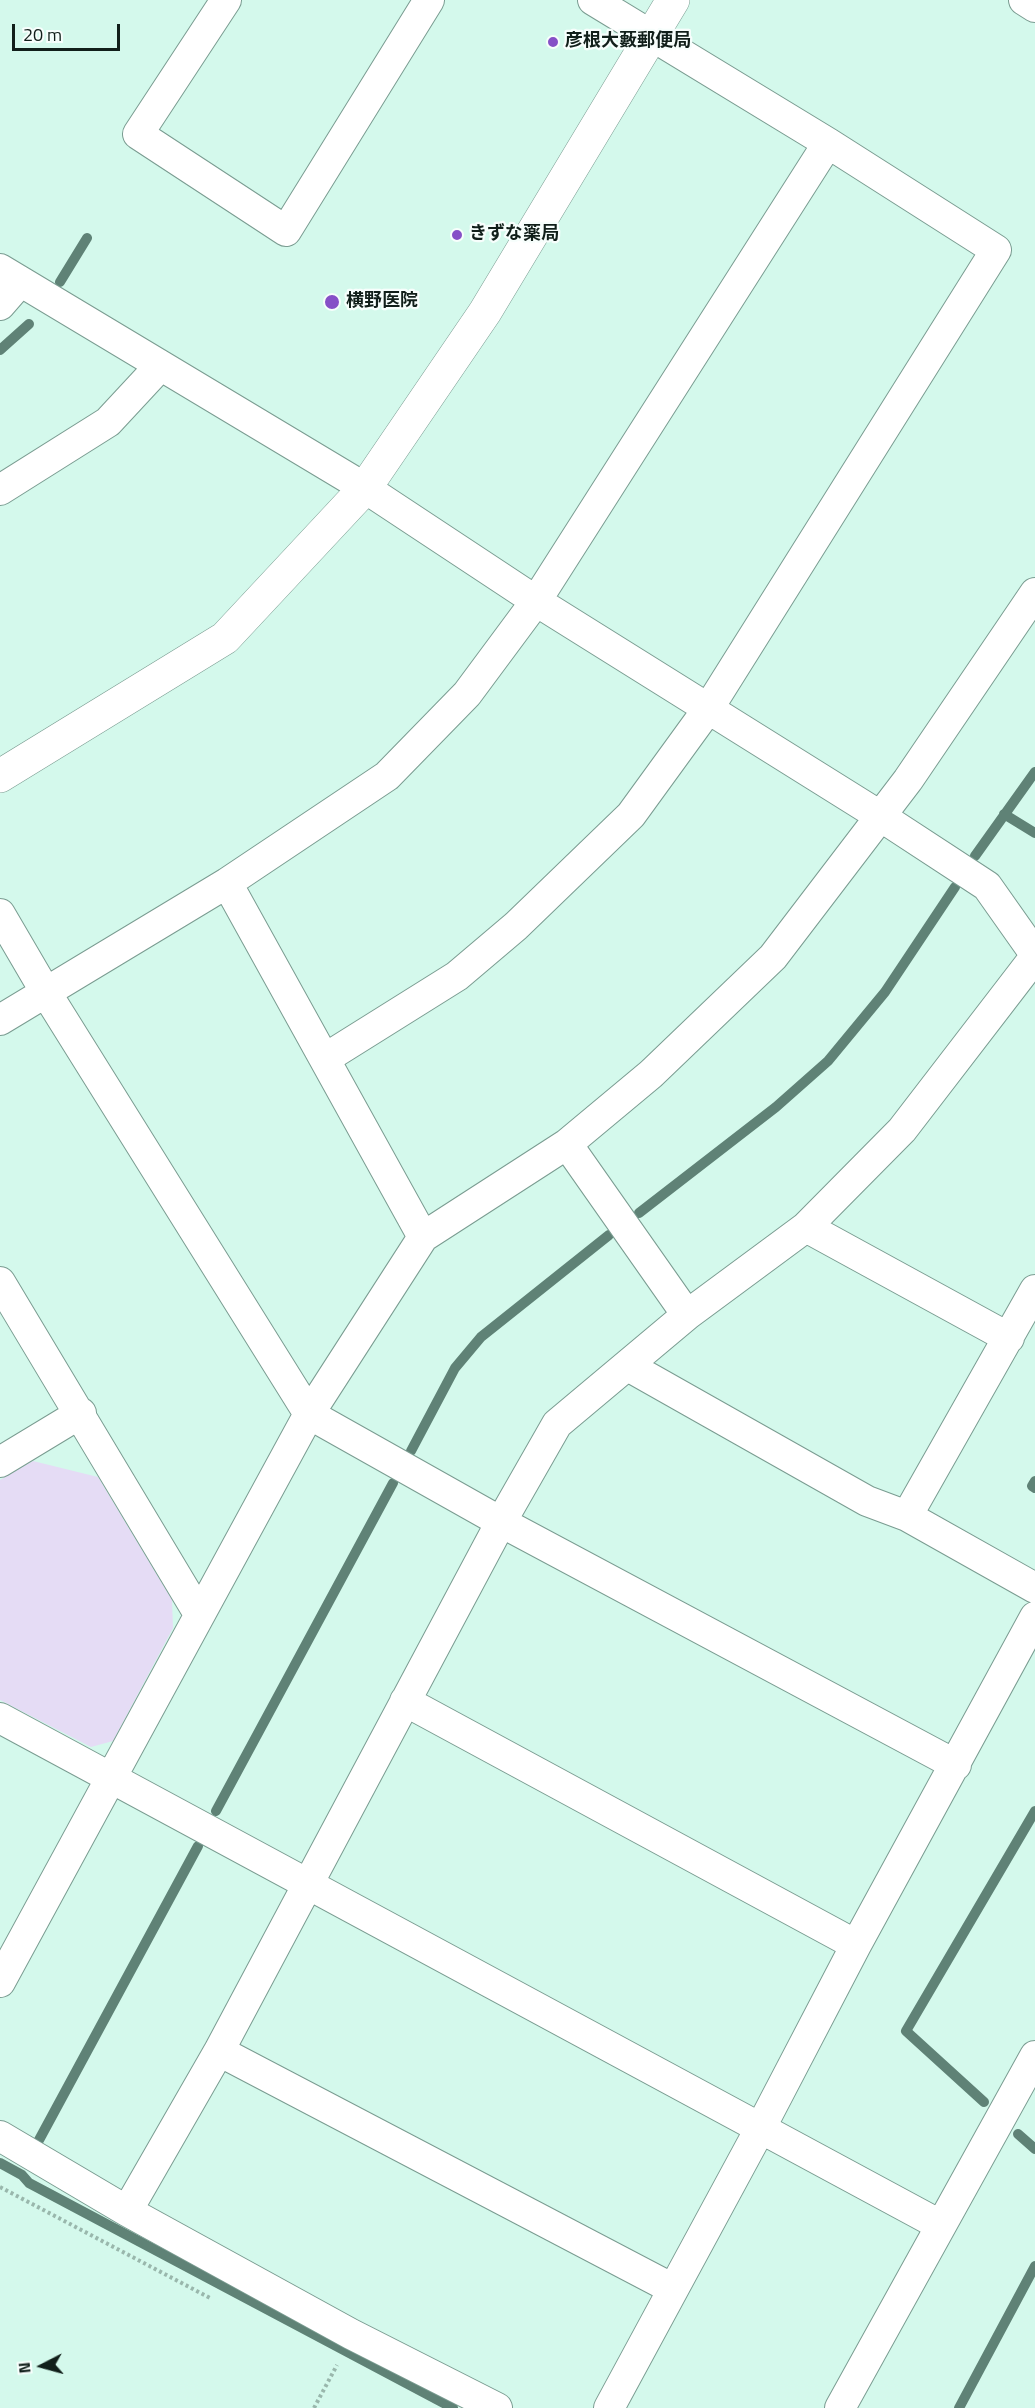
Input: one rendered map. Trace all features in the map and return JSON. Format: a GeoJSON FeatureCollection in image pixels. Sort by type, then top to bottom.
{"type":"FeatureCollection","features":[{"type":"Feature","properties":{"kind":"street"},"geometry":{"type":"LineString","coordinates":[[226,0],[138,134],[286,231],[429,0]]}},
{"type":"Feature","properties":{"kind":"street"},"geometry":{"type":"LineString","coordinates":[[326,1058],[457,976],[516,926],[631,815],[708,709],[996,250],[828,143],[593,0]]}},
{"type":"Feature","properties":{"kind":"street"},"geometry":{"type":"LineString","coordinates":[[0,776],[225,638],[365,488],[485,312],[673,0]]}},
{"type":"Feature","properties":{"kind":"street"},"geometry":{"type":"LineString","coordinates":[[1024,0],[1035,7]]}},
{"type":"Feature","properties":{"kind":"street"},"geometry":{"type":"LineString","coordinates":[[0,1020],[227,883],[387,776],[467,694],[536,601],[828,143]]}},
{"type":"Feature","properties":{"kind":"street"},"geometry":{"type":"LineString","coordinates":[[0,305],[10,275],[365,488],[536,601],[880,816],[987,886],[1035,956],[902,1130],[806,1227],[687,1315],[557,1424],[501,1522],[306,1883],[219,2051],[127,2211]]}},
{"type":"Feature","properties":{"kind":"street"},"geometry":{"type":"LineString","coordinates":[[0,490],[108,422],[160,366]]}},
{"type":"Feature","properties":{"kind":"street"},"geometry":{"type":"LineString","coordinates":[[0,1982],[10,1937],[111,1778],[309,1414],[423,1237],[567,1144],[651,1074],[773,957],[908,780],[1035,593]]}},
{"type":"Feature","properties":{"kind":"street"},"geometry":{"type":"LineString","coordinates":[[227,883],[326,1058],[423,1237]]}},
{"type":"Feature","properties":{"kind":"street"},"geometry":{"type":"LineString","coordinates":[[0,914],[45,991],[309,1414],[501,1522],[956,1765]]}},
{"type":"Feature","properties":{"kind":"street"},"geometry":{"type":"LineString","coordinates":[[567,1144],[687,1315]]}},
{"type":"Feature","properties":{"kind":"street"},"geometry":{"type":"LineString","coordinates":[[806,1227],[1009,1338]]}},
{"type":"Feature","properties":{"kind":"street"},"geometry":{"type":"LineString","coordinates":[[0,1282],[81,1413],[199,1614]]}},
{"type":"Feature","properties":{"kind":"street"},"geometry":{"type":"LineString","coordinates":[[907,1516],[1035,1290]]}},
{"type":"Feature","properties":{"kind":"street"},"geometry":{"type":"LineString","coordinates":[[628,1366],[867,1501],[907,1516],[1035,1588]]}},
{"type":"Feature","properties":{"kind":"street"},"geometry":{"type":"LineString","coordinates":[[0,1462],[81,1413]]}},
{"type":"Feature","properties":{"kind":"street"},"geometry":{"type":"LineString","coordinates":[[609,2408],[760,2129],[856,1945],[1035,1617]]}},
{"type":"Feature","properties":{"kind":"street"},"geometry":{"type":"LineString","coordinates":[[405,1701],[856,1945]]}},
{"type":"Feature","properties":{"kind":"street"},"geometry":{"type":"LineString","coordinates":[[0,1718],[940,2225]]}},
{"type":"Feature","properties":{"kind":"street"},"geometry":{"type":"LineString","coordinates":[[219,2051],[673,2289]]}},
{"type":"Feature","properties":{"kind":"street"},"geometry":{"type":"LineString","coordinates":[[840,2408],[1035,2056]]}},
{"type":"Feature","properties":{"kind":"street"},"geometry":{"type":"LineString","coordinates":[[0,2136],[127,2211],[351,2334],[497,2408]]}},
{"type":"Feature","properties":{"kind":"path"},"geometry":{"type":"LineString","coordinates":[[0,2187],[210,2298]]}},
{"type":"Feature","properties":{"kind":"path"},"geometry":{"type":"LineString","coordinates":[[326,2360],[347,2371]]}},
{"type":"Feature","properties":{"kind":"path"},"geometry":{"type":"LineString","coordinates":[[314,2408],[337,2365]]}},
{"type":"Feature","properties":{"kind":"shaded area"},"geometry":{"type":"Polygon","coordinates":[[[33,1461],[98,1477],[172,1600],[173,1628],[113,1741],[91,1747],[0,1700],[0,1480],[33,1461]]]}},
{"type":"Feature","properties":{"kind":"waterway"},"geometry":{"type":"LineString","coordinates":[[60,282],[87,238]]}},
{"type":"Feature","properties":{"kind":"waterway"},"geometry":{"type":"LineString","coordinates":[[0,350],[29,324]]}},
{"type":"Feature","properties":{"kind":"waterway"},"geometry":{"type":"LineString","coordinates":[[975,856],[1035,772]]}},
{"type":"Feature","properties":{"kind":"waterway"},"geometry":{"type":"LineString","coordinates":[[1004,814],[1035,833]]}},
{"type":"Feature","properties":{"kind":"waterway"},"geometry":{"type":"LineString","coordinates":[[639,1213],[776,1107],[828,1061],[885,992],[955,887]]}},
{"type":"Feature","properties":{"kind":"waterway"},"geometry":{"type":"LineString","coordinates":[[411,1451],[455,1368],[481,1337],[609,1235]]}},
{"type":"Feature","properties":{"kind":"waterway"},"geometry":{"type":"LineString","coordinates":[[1035,1481],[1032,1486],[1035,1488]]}},
{"type":"Feature","properties":{"kind":"waterway"},"geometry":{"type":"LineString","coordinates":[[216,1811],[393,1483]]}},
{"type":"Feature","properties":{"kind":"waterway"},"geometry":{"type":"LineString","coordinates":[[984,2102],[906,2031],[1035,1811]]}},
{"type":"Feature","properties":{"kind":"waterway"},"geometry":{"type":"LineString","coordinates":[[39,2140],[198,1846]]}},
{"type":"Feature","properties":{"kind":"waterway"},"geometry":{"type":"LineString","coordinates":[[1018,2134],[1035,2149]]}},
{"type":"Feature","properties":{"kind":"waterway"},"geometry":{"type":"LineString","coordinates":[[0,2163],[22,2175],[29,2183],[453,2408]]}},
{"type":"Feature","properties":{"kind":"waterway"},"geometry":{"type":"LineString","coordinates":[[959,2408],[1035,2266]]}},
{"type":"Feature","properties":{"kind":"place","name":"彦根大藪郵便局"},"geometry":{"type":"Point","coordinates":[553,42]}},
{"type":"Feature","properties":{"kind":"place","name":"きずな薬局"},"geometry":{"type":"Point","coordinates":[457,235]}},
{"type":"Feature","properties":{"kind":"place","name":"横野医院"},"geometry":{"type":"Point","coordinates":[332,302]}}]}
